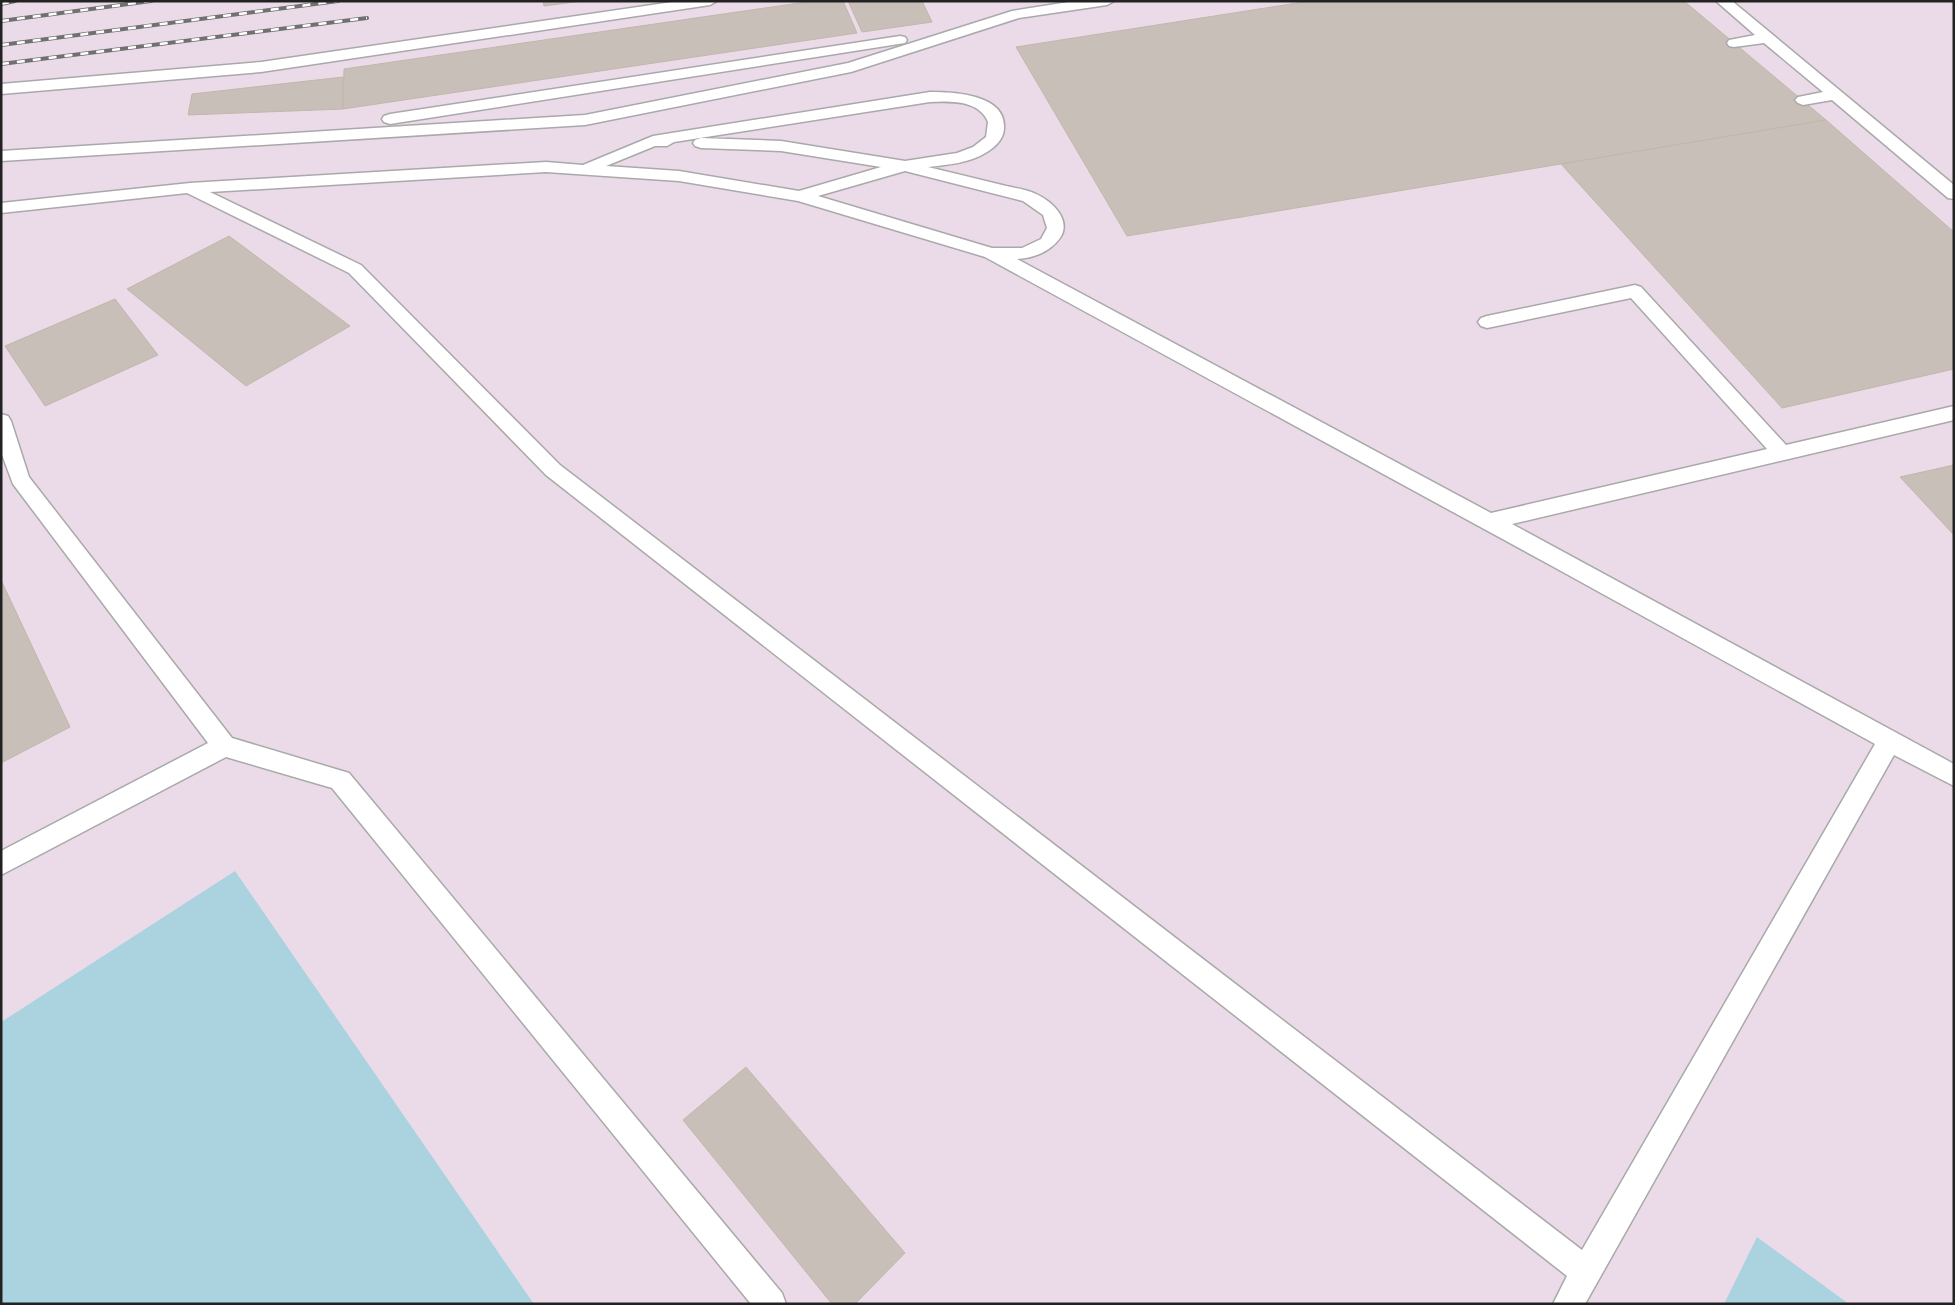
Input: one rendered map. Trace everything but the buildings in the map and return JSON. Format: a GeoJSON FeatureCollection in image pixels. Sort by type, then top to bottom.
{"type":"FeatureCollection","features":[{"type":"Feature","properties":{"kind":"lane"},"geometry":{"type":"LineString","coordinates":[[1,89],[261,67],[710,1]]}},
{"type":"Feature","properties":{"kind":"lane"},"geometry":{"type":"LineString","coordinates":[[1,156],[585,120],[851,67],[1017,14],[1034,6],[1107,1]]}},
{"type":"Feature","properties":{"kind":"lane"},"geometry":{"type":"LineString","coordinates":[[1723,1],[1954,194]]}},
{"type":"Feature","properties":{"kind":"lane"},"geometry":{"type":"LineString","coordinates":[[314,136],[352,124],[970,29]]}},
{"type":"Feature","properties":{"kind":"lane"},"geometry":{"type":"LineString","coordinates":[[1734,43],[1767,38]]}},
{"type":"Feature","properties":{"kind":"lane"},"geometry":{"type":"LineString","coordinates":[[1802,100],[1835,95]]}},
{"type":"Feature","properties":{"kind":"lane"},"geometry":{"type":"LineString","coordinates":[[584,170],[654,141],[930,97],[962,98],[977,103],[988,110],[995,118],[997,128],[993,138],[984,147],[970,154],[903,166],[800,196]]}},
{"type":"Feature","properties":{"kind":"lane"},"geometry":{"type":"LineString","coordinates":[[1,208],[190,188],[546,167],[679,176],[800,196],[991,253],[1008,255],[1024,253],[1039,247],[1049,240],[1055,231],[1056,222],[1051,212],[1042,203],[1029,197],[903,166],[781,146],[654,141]]}},
{"type":"Feature","properties":{"kind":"lane"},"geometry":{"type":"LineString","coordinates":[[190,188],[355,269],[552,470],[1586,1272]]}},
{"type":"Feature","properties":{"kind":"lane"},"geometry":{"type":"LineString","coordinates":[[991,253],[1954,776]]}},
{"type":"Feature","properties":{"kind":"lane"},"geometry":{"type":"LineString","coordinates":[[1487,322],[1635,291],[1782,453]]}},
{"type":"Feature","properties":{"kind":"lane"},"geometry":{"type":"LineString","coordinates":[[1488,522],[1954,413]]}},
{"type":"Feature","properties":{"kind":"lane"},"geometry":{"type":"LineString","coordinates":[[1,420],[20,479],[224,746],[340,780],[771,1304]]}},
{"type":"Feature","properties":{"kind":"lane"},"geometry":{"type":"LineString","coordinates":[[1568,1304],[1889,740]]}},
{"type":"Feature","properties":{"kind":"lane"},"geometry":{"type":"LineString","coordinates":[[1,864],[224,746]]}},
{"type":"Feature","properties":{"kind":"shaded area"},"geometry":{"type":"Polygon","coordinates":[[[1,1],[1954,1],[1954,1304],[534,1304],[235,872],[1,1022],[1,1]]]}},
{"type":"Feature","properties":{"kind":"water"},"geometry":{"type":"Polygon","coordinates":[[[235,871],[534,1304],[1,1304],[1,1022],[235,871]]]}},
{"type":"Feature","properties":{"kind":"water"},"geometry":{"type":"Polygon","coordinates":[[[1757,1237],[1849,1304],[1724,1304],[1757,1237]]]}},
{"type":"Feature","properties":{"kind":"railway"},"geometry":{"type":"LineString","coordinates":[[1,4],[15,1]]}},
{"type":"Feature","properties":{"kind":"railway"},"geometry":{"type":"LineString","coordinates":[[1,21],[151,1]]}},
{"type":"Feature","properties":{"kind":"railway"},"geometry":{"type":"LineString","coordinates":[[1,45],[338,1]]}},
{"type":"Feature","properties":{"kind":"railway"},"geometry":{"type":"LineString","coordinates":[[1,64],[367,18]]}}]}
